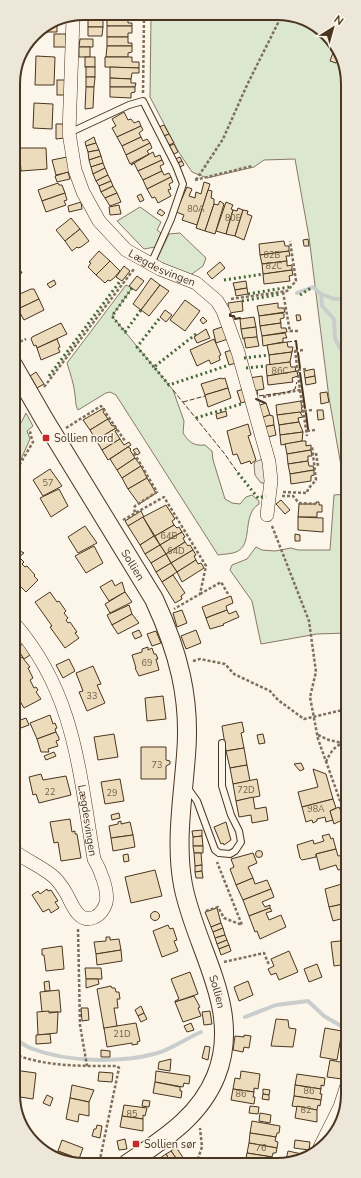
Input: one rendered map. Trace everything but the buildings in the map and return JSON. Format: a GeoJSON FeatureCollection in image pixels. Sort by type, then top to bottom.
{"type":"FeatureCollection","features":[{"type":"Feature","properties":{"kind":"street","name":"Lægdesvingen"},"geometry":{"type":"LineString","coordinates":[[73,22],[69,133],[75,170],[90,208],[112,237],[126,250],[146,261],[196,283],[217,301],[223,311],[238,352],[269,462],[271,481],[267,515]]}},
{"type":"Feature","properties":{"kind":"street","name":"Sollien"},"geometry":{"type":"LineString","coordinates":[[20,376],[47,424],[144,581],[161,615],[179,664],[186,698],[187,712],[180,859],[183,886],[191,916],[218,989],[222,1007],[223,1041],[216,1076],[190,1118],[170,1135],[135,1158]]}},
{"type":"Feature","properties":{"kind":"street","name":"Lægdesvingen"},"geometry":{"type":"LineString","coordinates":[[20,631],[43,662],[53,680],[66,713],[75,744],[94,859],[101,870],[107,900],[103,910],[97,916],[88,918],[79,915]]}},
{"type":"Feature","properties":{"kind":"street"},"geometry":{"type":"LineString","coordinates":[[20,855],[58,882],[67,894],[74,910],[79,915]]}},
{"type":"Feature","properties":{"kind":"street"},"geometry":{"type":"LineString","coordinates":[[327,1134],[339,1109]]}},
{"type":"Feature","properties":{"kind":"lane"},"geometry":{"type":"LineString","coordinates":[[69,133],[129,105],[143,101],[176,166],[183,184],[171,219],[146,261]]}},
{"type":"Feature","properties":{"kind":"lane"},"geometry":{"type":"LineString","coordinates":[[184,785],[197,801],[216,850],[220,853],[230,854],[235,851],[241,842],[239,831],[231,815],[222,786],[222,744]]}},
{"type":"Feature","properties":{"kind":"path"},"geometry":{"type":"LineString","coordinates":[[143,101],[144,20]]}},
{"type":"Feature","properties":{"kind":"path"},"geometry":{"type":"LineString","coordinates":[[252,166],[196,180],[223,139],[247,85],[279,20]]}},
{"type":"Feature","properties":{"kind":"path"},"geometry":{"type":"LineString","coordinates":[[232,300],[283,292],[293,287],[296,281],[290,241]]}},
{"type":"Feature","properties":{"kind":"path"},"geometry":{"type":"LineString","coordinates":[[43,388],[146,261]]}},
{"type":"Feature","properties":{"kind":"path"},"geometry":{"type":"LineString","coordinates":[[283,292],[290,332],[298,331]]}},
{"type":"Feature","properties":{"kind":"path"},"geometry":{"type":"LineString","coordinates":[[20,342],[26,339]]}},
{"type":"Feature","properties":{"kind":"path"},"geometry":{"type":"LineString","coordinates":[[304,350],[295,350],[307,436]]}},
{"type":"Feature","properties":{"kind":"path"},"geometry":{"type":"LineString","coordinates":[[298,370],[306,369]]}},
{"type":"Feature","properties":{"kind":"path"},"geometry":{"type":"LineString","coordinates":[[272,395],[300,390]]}},
{"type":"Feature","properties":{"kind":"path"},"geometry":{"type":"LineString","coordinates":[[63,430],[102,406],[125,441]]}},
{"type":"Feature","properties":{"kind":"path"},"geometry":{"type":"LineString","coordinates":[[304,411],[312,410]]}},
{"type":"Feature","properties":{"kind":"path"},"geometry":{"type":"LineString","coordinates":[[20,464],[33,442],[30,432],[34,428]]}},
{"type":"Feature","properties":{"kind":"path"},"geometry":{"type":"LineString","coordinates":[[307,431],[315,430]]}},
{"type":"Feature","properties":{"kind":"path"},"geometry":{"type":"LineString","coordinates":[[312,446],[315,460],[316,480],[308,489],[307,493],[277,494],[293,496],[299,503],[316,504]]}},
{"type":"Feature","properties":{"kind":"path"},"geometry":{"type":"LineString","coordinates":[[134,453],[158,492],[135,506],[135,513]]}},
{"type":"Feature","properties":{"kind":"path"},"geometry":{"type":"LineString","coordinates":[[316,453],[315,460],[318,466]]}},
{"type":"Feature","properties":{"kind":"path"},"geometry":{"type":"LineString","coordinates":[[110,528],[162,497],[166,499],[206,566],[200,594]]}},
{"type":"Feature","properties":{"kind":"path"},"geometry":{"type":"LineString","coordinates":[[267,515],[310,621],[316,672],[310,697],[326,763],[341,804]]}},
{"type":"Feature","properties":{"kind":"path"},"geometry":{"type":"LineString","coordinates":[[161,615],[221,582],[228,594]]}},
{"type":"Feature","properties":{"kind":"path"},"geometry":{"type":"LineString","coordinates":[[179,664],[200,659],[225,664],[234,674],[270,691],[278,700],[304,719],[314,718],[323,713],[341,710]]}},
{"type":"Feature","properties":{"kind":"path"},"geometry":{"type":"LineString","coordinates":[[318,735],[329,740],[341,743]]}},
{"type":"Feature","properties":{"kind":"path"},"geometry":{"type":"LineString","coordinates":[[326,763],[329,753],[341,744]]}},
{"type":"Feature","properties":{"kind":"path"},"geometry":{"type":"LineString","coordinates":[[191,916],[218,907],[224,918],[242,925],[215,857],[216,850]]}},
{"type":"Feature","properties":{"kind":"path"},"geometry":{"type":"LineString","coordinates":[[79,915],[77,957],[80,1025],[87,1066]]}},
{"type":"Feature","properties":{"kind":"path"},"geometry":{"type":"LineString","coordinates":[[230,961],[264,953],[269,965]]}},
{"type":"Feature","properties":{"kind":"path"},"geometry":{"type":"LineString","coordinates":[[20,1056],[38,1062],[87,1066],[117,1066],[119,1068],[100,1158]]}},
{"type":"Feature","properties":{"kind":"path"},"geometry":{"type":"LineString","coordinates":[[190,1118],[200,1128],[202,1147],[198,1158]]}},
{"type":"Feature","properties":{"kind":"green space"},"geometry":{"type":"Polygon","coordinates":[[[151,20],[289,21],[297,23],[313,31],[313,48],[330,48],[338,64],[341,84],[341,466],[329,398],[309,237],[295,159],[264,160],[254,167],[207,178],[192,172],[178,151],[150,97],[151,20]]]}},
{"type":"Feature","properties":{"kind":"green space"},"geometry":{"type":"Polygon","coordinates":[[[140,207],[161,222],[157,230],[161,233],[155,247],[144,249],[117,221],[140,207]]]}},
{"type":"Feature","properties":{"kind":"green space"},"geometry":{"type":"Polygon","coordinates":[[[180,233],[206,258],[203,266],[189,276],[158,261],[157,259],[169,234],[180,233]]]}},
{"type":"Feature","properties":{"kind":"green space"},"geometry":{"type":"Polygon","coordinates":[[[126,285],[132,288],[112,316],[173,390],[184,421],[183,433],[192,443],[197,445],[205,445],[212,451],[213,460],[225,499],[232,503],[240,504],[246,497],[252,495],[259,501],[259,504],[250,515],[245,543],[236,552],[218,555],[116,395],[110,392],[106,393],[78,410],[77,408],[74,387],[67,363],[126,285]]]}},
{"type":"Feature","properties":{"kind":"green space"},"geometry":{"type":"Polygon","coordinates":[[[26,413],[33,426],[27,431],[30,439],[20,462],[20,424],[26,413]]]}},
{"type":"Feature","properties":{"kind":"green space"},"geometry":{"type":"Polygon","coordinates":[[[341,494],[341,633],[317,634],[261,644],[252,601],[230,570],[232,565],[247,559],[256,547],[262,550],[275,551],[291,548],[298,550],[330,550],[334,495],[341,494]]]}},
{"type":"Feature","properties":{"kind":"shaded area"},"geometry":{"type":"Polygon","coordinates":[[[265,458],[268,483],[261,483],[255,475],[254,465],[255,462],[265,458]]]}},
{"type":"Feature","properties":{"kind":"waterway"},"geometry":{"type":"LineString","coordinates":[[297,293],[313,287],[321,294],[322,306],[334,319],[335,338],[341,350]]}},
{"type":"Feature","properties":{"kind":"waterway"},"geometry":{"type":"LineString","coordinates":[[321,294],[334,299],[341,299]]}},
{"type":"Feature","properties":{"kind":"waterway"},"geometry":{"type":"LineString","coordinates":[[245,1017],[276,1005],[308,1001],[324,1016],[341,1026]]}},
{"type":"Feature","properties":{"kind":"waterway"},"geometry":{"type":"LineString","coordinates":[[20,1042],[28,1047],[61,1057],[109,1060],[140,1057],[159,1052],[201,1032]]}},
{"type":"Feature","properties":{"kind":"hedge"},"geometry":{"type":"LineString","coordinates":[[224,280],[264,274]]}},
{"type":"Feature","properties":{"kind":"hedge"},"geometry":{"type":"LineString","coordinates":[[49,376],[121,280]]}},
{"type":"Feature","properties":{"kind":"hedge"},"geometry":{"type":"LineString","coordinates":[[248,294],[289,287]]}},
{"type":"Feature","properties":{"kind":"hedge"},"geometry":{"type":"LineString","coordinates":[[132,288],[112,316],[125,332],[141,310]]}},
{"type":"Feature","properties":{"kind":"hedge"},"geometry":{"type":"LineString","coordinates":[[300,295],[311,288]]}},
{"type":"Feature","properties":{"kind":"hedge"},"geometry":{"type":"LineString","coordinates":[[242,301],[281,294]]}},
{"type":"Feature","properties":{"kind":"hedge"},"geometry":{"type":"LineString","coordinates":[[154,367],[137,347],[159,319]]}},
{"type":"Feature","properties":{"kind":"hedge"},"geometry":{"type":"LineString","coordinates":[[196,334],[154,367],[169,385],[229,365]]}},
{"type":"Feature","properties":{"kind":"hedge"},"geometry":{"type":"LineString","coordinates":[[244,358],[269,355]]}},
{"type":"Feature","properties":{"kind":"hedge"},"geometry":{"type":"LineString","coordinates":[[246,368],[265,366]]}},
{"type":"Feature","properties":{"kind":"hedge"},"geometry":{"type":"LineString","coordinates":[[196,418],[241,404]]}},
{"type":"Feature","properties":{"kind":"hedge"},"geometry":{"type":"LineString","coordinates":[[238,473],[258,498],[266,496]]}},
{"type":"Feature","properties":{"kind":"fence"},"geometry":{"type":"LineString","coordinates":[[287,342],[296,341]]}},
{"type":"Feature","properties":{"kind":"fence"},"geometry":{"type":"LineString","coordinates":[[257,390],[258,396],[288,392],[295,389],[297,382]]}},
{"type":"Feature","properties":{"kind":"fence"},"geometry":{"type":"LineString","coordinates":[[173,390],[224,453],[238,473]]}},
{"type":"Feature","properties":{"kind":"fence"},"geometry":{"type":"LineString","coordinates":[[183,402],[205,396]]}},
{"type":"Feature","properties":{"kind":"wall"},"geometry":{"type":"LineString","coordinates":[[230,314],[230,316],[234,316],[235,319],[240,318]]}},
{"type":"Feature","properties":{"kind":"wall"},"geometry":{"type":"LineString","coordinates":[[296,341],[297,349]]}},
{"type":"Feature","properties":{"kind":"wall"},"geometry":{"type":"LineString","coordinates":[[298,353],[300,368]]}},
{"type":"Feature","properties":{"kind":"wall"},"geometry":{"type":"LineString","coordinates":[[300,373],[305,408]]}},
{"type":"Feature","properties":{"kind":"wall"},"geometry":{"type":"LineString","coordinates":[[256,399],[265,403]]}},
{"type":"Feature","properties":{"kind":"wall"},"geometry":{"type":"LineString","coordinates":[[306,413],[308,429]]}},
{"type":"Feature","properties":{"kind":"place","name":"Sollien nord"},"geometry":{"type":"Point","coordinates":[46,438]}},
{"type":"Feature","properties":{"kind":"place","name":"Sollien sør"},"geometry":{"type":"Point","coordinates":[136,1144]}}]}
